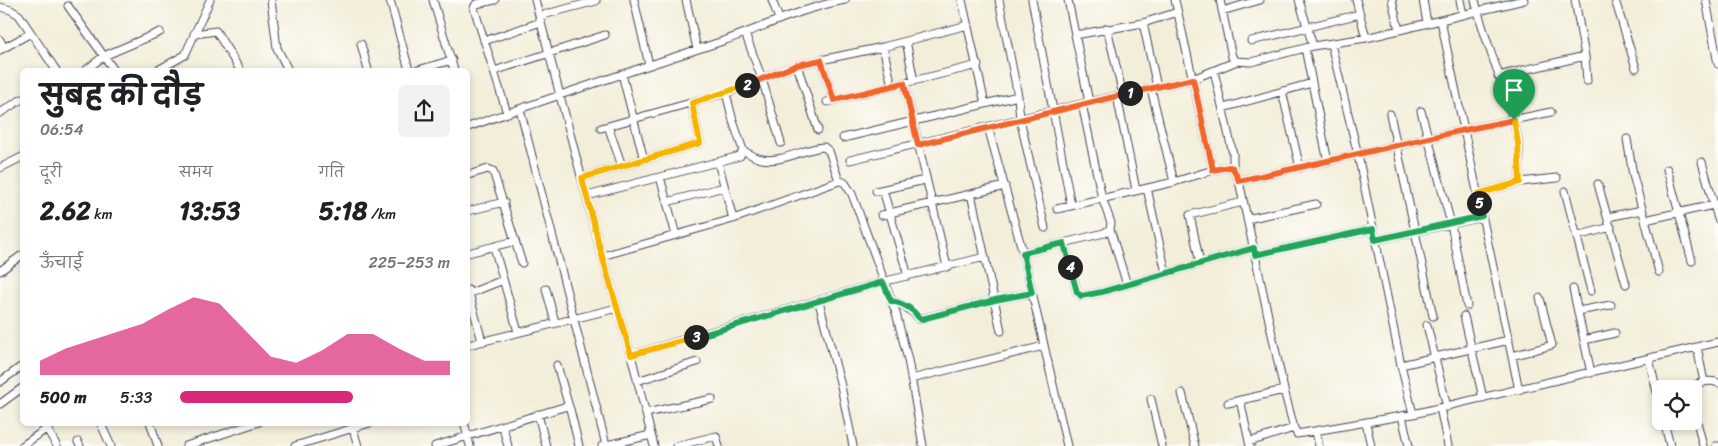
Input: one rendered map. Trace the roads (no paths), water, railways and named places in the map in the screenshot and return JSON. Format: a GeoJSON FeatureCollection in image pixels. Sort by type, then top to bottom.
{"type":"FeatureCollection","features":[{"type":"Feature","properties":{"kind":"street"},"geometry":{"type":"LineString","coordinates":[[162,68],[185,56],[210,0]]}},
{"type":"Feature","properties":{"kind":"street"},"geometry":{"type":"LineString","coordinates":[[271,0],[277,48],[287,68]]}},
{"type":"Feature","properties":{"kind":"street"},"geometry":{"type":"LineString","coordinates":[[390,0],[408,68]]}},
{"type":"Feature","properties":{"kind":"street"},"geometry":{"type":"LineString","coordinates":[[433,0],[454,68]]}},
{"type":"Feature","properties":{"kind":"street"},"geometry":{"type":"LineString","coordinates":[[470,0],[507,113]]}},
{"type":"Feature","properties":{"kind":"street"},"geometry":{"type":"LineString","coordinates":[[474,8],[476,4],[495,0]]}},
{"type":"Feature","properties":{"kind":"street"},"geometry":{"type":"LineString","coordinates":[[535,0],[654,446]]}},
{"type":"Feature","properties":{"kind":"street"},"geometry":{"type":"LineString","coordinates":[[634,0],[649,65]]}},
{"type":"Feature","properties":{"kind":"street"},"geometry":{"type":"LineString","coordinates":[[686,0],[697,49]]}},
{"type":"Feature","properties":{"kind":"street"},"geometry":{"type":"LineString","coordinates":[[772,0],[780,19]]}},
{"type":"Feature","properties":{"kind":"street"},"geometry":{"type":"LineString","coordinates":[[808,0],[811,8]]}},
{"type":"Feature","properties":{"kind":"street"},"geometry":{"type":"LineString","coordinates":[[470,126],[559,94],[745,33],[811,8],[845,0]]}},
{"type":"Feature","properties":{"kind":"street"},"geometry":{"type":"LineString","coordinates":[[962,0],[978,65],[985,104]]}},
{"type":"Feature","properties":{"kind":"street"},"geometry":{"type":"LineString","coordinates":[[999,0],[1018,96],[1020,119],[1045,228]]}},
{"type":"Feature","properties":{"kind":"street"},"geometry":{"type":"LineString","coordinates":[[1032,0],[1071,205]]}},
{"type":"Feature","properties":{"kind":"street"},"geometry":{"type":"LineString","coordinates":[[1068,0],[1102,198],[1111,223],[1110,229],[1127,285]]}},
{"type":"Feature","properties":{"kind":"street"},"geometry":{"type":"LineString","coordinates":[[1175,0],[1213,170]]}},
{"type":"Feature","properties":{"kind":"street"},"geometry":{"type":"LineString","coordinates":[[1220,0],[1230,55],[1237,61]]}},
{"type":"Feature","properties":{"kind":"street"},"geometry":{"type":"LineString","coordinates":[[1299,0],[1313,46]]}},
{"type":"Feature","properties":{"kind":"street"},"geometry":{"type":"LineString","coordinates":[[1356,0],[1366,38]]}},
{"type":"Feature","properties":{"kind":"street"},"geometry":{"type":"LineString","coordinates":[[1392,0],[1399,30]]}},
{"type":"Feature","properties":{"kind":"street"},"geometry":{"type":"LineString","coordinates":[[1423,0],[1427,23]]}},
{"type":"Feature","properties":{"kind":"street"},"geometry":{"type":"LineString","coordinates":[[1460,0],[1463,15]]}},
{"type":"Feature","properties":{"kind":"street"},"geometry":{"type":"LineString","coordinates":[[1475,0],[1498,76],[1514,120],[1518,143],[1520,182]]}},
{"type":"Feature","properties":{"kind":"street"},"geometry":{"type":"LineString","coordinates":[[850,160],[1193,79],[1237,61],[1251,62],[1313,46],[1366,38],[1524,0]]}},
{"type":"Feature","properties":{"kind":"street"},"geometry":{"type":"LineString","coordinates":[[1575,0],[1585,56],[1587,81]]}},
{"type":"Feature","properties":{"kind":"street"},"geometry":{"type":"LineString","coordinates":[[1615,0],[1636,68]]}},
{"type":"Feature","properties":{"kind":"street"},"geometry":{"type":"LineString","coordinates":[[1706,0],[1716,40],[1718,64]]}},
{"type":"Feature","properties":{"kind":"street"},"geometry":{"type":"LineString","coordinates":[[484,40],[596,1]]}},
{"type":"Feature","properties":{"kind":"street"},"geometry":{"type":"LineString","coordinates":[[1222,11],[1255,1]]}},
{"type":"Feature","properties":{"kind":"street"},"geometry":{"type":"LineString","coordinates":[[68,6],[113,68]]}},
{"type":"Feature","properties":{"kind":"street"},"geometry":{"type":"LineString","coordinates":[[0,7],[11,10],[19,15],[55,68]]}},
{"type":"Feature","properties":{"kind":"street"},"geometry":{"type":"LineString","coordinates":[[1075,36],[1108,28],[1143,23],[1178,12]]}},
{"type":"Feature","properties":{"kind":"street"},"geometry":{"type":"LineString","coordinates":[[1251,41],[1360,14]]}},
{"type":"Feature","properties":{"kind":"street"},"geometry":{"type":"LineString","coordinates":[[1441,21],[1519,390]]}},
{"type":"Feature","properties":{"kind":"street"},"geometry":{"type":"LineString","coordinates":[[1143,23],[1154,88],[1174,182]]}},
{"type":"Feature","properties":{"kind":"street"},"geometry":{"type":"LineString","coordinates":[[622,166],[605,127],[726,93],[797,65],[883,47],[968,25]]}},
{"type":"Feature","properties":{"kind":"street"},"geometry":{"type":"LineString","coordinates":[[1108,28],[1136,190]]}},
{"type":"Feature","properties":{"kind":"street"},"geometry":{"type":"LineString","coordinates":[[194,34],[216,31],[239,68]]}},
{"type":"Feature","properties":{"kind":"street"},"geometry":{"type":"LineString","coordinates":[[89,68],[104,56],[160,32]]}},
{"type":"Feature","properties":{"kind":"street"},"geometry":{"type":"LineString","coordinates":[[0,40],[2,49],[31,33]]}},
{"type":"Feature","properties":{"kind":"street"},"geometry":{"type":"LineString","coordinates":[[745,33],[762,80],[781,143]]}},
{"type":"Feature","properties":{"kind":"street"},"geometry":{"type":"LineString","coordinates":[[494,71],[605,35]]}},
{"type":"Feature","properties":{"kind":"street"},"geometry":{"type":"LineString","coordinates":[[906,41],[914,81]]}},
{"type":"Feature","properties":{"kind":"street"},"geometry":{"type":"LineString","coordinates":[[361,44],[367,68]]}},
{"type":"Feature","properties":{"kind":"street"},"geometry":{"type":"LineString","coordinates":[[1331,44],[1358,155],[1401,365],[1413,414]]}},
{"type":"Feature","properties":{"kind":"street"},"geometry":{"type":"LineString","coordinates":[[883,47],[892,86]]}},
{"type":"Feature","properties":{"kind":"street"},"geometry":{"type":"LineString","coordinates":[[1305,48],[1328,162]]}},
{"type":"Feature","properties":{"kind":"street"},"geometry":{"type":"LineString","coordinates":[[1498,76],[1585,56]]}},
{"type":"Feature","properties":{"kind":"street"},"geometry":{"type":"LineString","coordinates":[[425,68],[452,60]]}},
{"type":"Feature","properties":{"kind":"street"},"geometry":{"type":"LineString","coordinates":[[821,60],[830,101],[978,65]]}},
{"type":"Feature","properties":{"kind":"street"},"geometry":{"type":"LineString","coordinates":[[797,65],[818,130]]}},
{"type":"Feature","properties":{"kind":"street"},"geometry":{"type":"LineString","coordinates":[[1214,71],[1233,154],[1233,168],[1239,181],[1284,390],[1297,434],[1413,414],[1718,342]]}},
{"type":"Feature","properties":{"kind":"street"},"geometry":{"type":"LineString","coordinates":[[622,74],[644,160]]}},
{"type":"Feature","properties":{"kind":"street"},"geometry":{"type":"LineString","coordinates":[[904,83],[947,267]]}},
{"type":"Feature","properties":{"kind":"street"},"geometry":{"type":"LineString","coordinates":[[1223,108],[1312,83]]}},
{"type":"Feature","properties":{"kind":"street"},"geometry":{"type":"LineString","coordinates":[[1282,91],[1300,168]]}},
{"type":"Feature","properties":{"kind":"street"},"geometry":{"type":"LineString","coordinates":[[726,93],[743,151],[760,159],[790,156],[824,147],[829,151],[839,180],[845,183],[852,194],[896,313],[911,379],[923,446]]}},
{"type":"Feature","properties":{"kind":"street"},"geometry":{"type":"LineString","coordinates":[[843,138],[1018,96]]}},
{"type":"Feature","properties":{"kind":"street"},"geometry":{"type":"LineString","coordinates":[[0,113],[20,100]]}},
{"type":"Feature","properties":{"kind":"street"},"geometry":{"type":"LineString","coordinates":[[582,178],[700,143],[692,103]]}},
{"type":"Feature","properties":{"kind":"street"},"geometry":{"type":"LineString","coordinates":[[520,109],[604,445],[618,444],[650,436]]}},
{"type":"Feature","properties":{"kind":"street"},"geometry":{"type":"LineString","coordinates":[[1420,111],[1429,138],[1451,224],[1467,306]]}},
{"type":"Feature","properties":{"kind":"street"},"geometry":{"type":"LineString","coordinates":[[1239,181],[1552,112]]}},
{"type":"Feature","properties":{"kind":"street"},"geometry":{"type":"LineString","coordinates":[[1390,114],[1433,316]]}},
{"type":"Feature","properties":{"kind":"street"},"geometry":{"type":"LineString","coordinates":[[988,127],[1023,253],[1067,446]]}},
{"type":"Feature","properties":{"kind":"street"},"geometry":{"type":"LineString","coordinates":[[1627,139],[1633,175],[1659,272]]}},
{"type":"Feature","properties":{"kind":"street"},"geometry":{"type":"LineString","coordinates":[[587,196],[740,156],[743,151]]}},
{"type":"Feature","properties":{"kind":"street"},"geometry":{"type":"LineString","coordinates":[[0,168],[20,158]]}},
{"type":"Feature","properties":{"kind":"street"},"geometry":{"type":"LineString","coordinates":[[718,162],[733,219]]}},
{"type":"Feature","properties":{"kind":"street"},"geometry":{"type":"LineString","coordinates":[[1702,162],[1716,204],[1718,219]]}},
{"type":"Feature","properties":{"kind":"street"},"geometry":{"type":"LineString","coordinates":[[1057,209],[1174,182],[1213,170],[1233,168]]}},
{"type":"Feature","properties":{"kind":"street"},"geometry":{"type":"LineString","coordinates":[[470,175],[488,169],[492,170],[504,202],[522,263]]}},
{"type":"Feature","properties":{"kind":"street"},"geometry":{"type":"LineString","coordinates":[[1666,169],[1692,261]]}},
{"type":"Feature","properties":{"kind":"street"},"geometry":{"type":"LineString","coordinates":[[660,177],[676,235]]}},
{"type":"Feature","properties":{"kind":"street"},"geometry":{"type":"LineString","coordinates":[[1478,194],[1520,182],[1557,178]]}},
{"type":"Feature","properties":{"kind":"street"},"geometry":{"type":"LineString","coordinates":[[602,256],[733,219],[837,183],[839,180]]}},
{"type":"Feature","properties":{"kind":"street"},"geometry":{"type":"LineString","coordinates":[[908,276],[890,213],[880,191],[926,180]]}},
{"type":"Feature","properties":{"kind":"street"},"geometry":{"type":"LineString","coordinates":[[1598,184],[1626,284]]}},
{"type":"Feature","properties":{"kind":"street"},"geometry":{"type":"LineString","coordinates":[[881,215],[1004,186]]}},
{"type":"Feature","properties":{"kind":"street"},"geometry":{"type":"LineString","coordinates":[[667,202],[724,187]]}},
{"type":"Feature","properties":{"kind":"street"},"geometry":{"type":"LineString","coordinates":[[1147,188],[1166,273]]}},
{"type":"Feature","properties":{"kind":"street"},"geometry":{"type":"LineString","coordinates":[[1565,191],[1591,291]]}},
{"type":"Feature","properties":{"kind":"street"},"geometry":{"type":"LineString","coordinates":[[971,194],[1001,331]]}},
{"type":"Feature","properties":{"kind":"street"},"geometry":{"type":"LineString","coordinates":[[470,210],[504,202]]}},
{"type":"Feature","properties":{"kind":"street"},"geometry":{"type":"LineString","coordinates":[[1200,263],[1189,218],[1190,215],[1243,202]]}},
{"type":"Feature","properties":{"kind":"street"},"geometry":{"type":"LineString","coordinates":[[1247,220],[1316,204]]}},
{"type":"Feature","properties":{"kind":"street"},"geometry":{"type":"LineString","coordinates":[[1645,220],[1716,204]]}},
{"type":"Feature","properties":{"kind":"street"},"geometry":{"type":"LineString","coordinates":[[1608,217],[1642,210]]}},
{"type":"Feature","properties":{"kind":"street"},"geometry":{"type":"LineString","coordinates":[[1375,240],[1482,216]]}},
{"type":"Feature","properties":{"kind":"street"},"geometry":{"type":"LineString","coordinates":[[1577,236],[1611,227]]}},
{"type":"Feature","properties":{"kind":"street"},"geometry":{"type":"LineString","coordinates":[[1023,253],[1104,233],[1110,229]]}},
{"type":"Feature","properties":{"kind":"street"},"geometry":{"type":"LineString","coordinates":[[1064,243],[1079,295],[1102,292],[1200,263],[1373,229]]}},
{"type":"Feature","properties":{"kind":"street"},"geometry":{"type":"LineString","coordinates":[[470,253],[515,241]]}},
{"type":"Feature","properties":{"kind":"street"},"geometry":{"type":"LineString","coordinates":[[494,247],[518,332]]}},
{"type":"Feature","properties":{"kind":"street"},"geometry":{"type":"LineString","coordinates":[[0,271],[20,256]]}},
{"type":"Feature","properties":{"kind":"street"},"geometry":{"type":"LineString","coordinates":[[631,355],[883,282],[986,257]]}},
{"type":"Feature","properties":{"kind":"street"},"geometry":{"type":"LineString","coordinates":[[470,292],[504,280]]}},
{"type":"Feature","properties":{"kind":"street"},"geometry":{"type":"LineString","coordinates":[[546,289],[555,322]]}},
{"type":"Feature","properties":{"kind":"street"},"geometry":{"type":"LineString","coordinates":[[1573,289],[1591,373]]}},
{"type":"Feature","properties":{"kind":"street"},"geometry":{"type":"LineString","coordinates":[[891,301],[910,309],[920,319],[995,300],[1032,293]]}},
{"type":"Feature","properties":{"kind":"street"},"geometry":{"type":"LineString","coordinates":[[1512,356],[1552,345],[1540,298]]}},
{"type":"Feature","properties":{"kind":"street"},"geometry":{"type":"LineString","coordinates":[[470,300],[482,342]]}},
{"type":"Feature","properties":{"kind":"street"},"geometry":{"type":"LineString","coordinates":[[819,302],[853,446]]}},
{"type":"Feature","properties":{"kind":"street"},"geometry":{"type":"LineString","coordinates":[[1578,311],[1611,305]]}},
{"type":"Feature","properties":{"kind":"street"},"geometry":{"type":"LineString","coordinates":[[470,345],[617,308]]}},
{"type":"Feature","properties":{"kind":"street"},"geometry":{"type":"LineString","coordinates":[[1464,316],[1483,398]]}},
{"type":"Feature","properties":{"kind":"street"},"geometry":{"type":"LineString","coordinates":[[1427,325],[1435,357],[1448,446]]}},
{"type":"Feature","properties":{"kind":"street"},"geometry":{"type":"LineString","coordinates":[[1584,340],[1615,334]]}},
{"type":"Feature","properties":{"kind":"street"},"geometry":{"type":"LineString","coordinates":[[1401,365],[1509,340]]}},
{"type":"Feature","properties":{"kind":"street"},"geometry":{"type":"LineString","coordinates":[[911,379],[1044,346]]}},
{"type":"Feature","properties":{"kind":"street"},"geometry":{"type":"LineString","coordinates":[[1697,347],[1704,382],[1717,381]]}},
{"type":"Feature","properties":{"kind":"street"},"geometry":{"type":"LineString","coordinates":[[1649,359],[1654,380]]}},
{"type":"Feature","properties":{"kind":"street"},"geometry":{"type":"LineString","coordinates":[[636,380],[697,362]]}},
{"type":"Feature","properties":{"kind":"street"},"geometry":{"type":"LineString","coordinates":[[557,365],[579,446]]}},
{"type":"Feature","properties":{"kind":"street"},"geometry":{"type":"LineString","coordinates":[[0,382],[20,367]]}},
{"type":"Feature","properties":{"kind":"street"},"geometry":{"type":"LineString","coordinates":[[0,404],[20,389]]}},
{"type":"Feature","properties":{"kind":"street"},"geometry":{"type":"LineString","coordinates":[[1228,403],[1284,390]]}},
{"type":"Feature","properties":{"kind":"street"},"geometry":{"type":"LineString","coordinates":[[1182,393],[1195,446]]}},
{"type":"Feature","properties":{"kind":"street"},"geometry":{"type":"LineString","coordinates":[[646,413],[712,399]]}},
{"type":"Feature","properties":{"kind":"street"},"geometry":{"type":"LineString","coordinates":[[1151,399],[1162,446]]}},
{"type":"Feature","properties":{"kind":"street"},"geometry":{"type":"LineString","coordinates":[[1240,400],[1250,444],[1294,428]]}},
{"type":"Feature","properties":{"kind":"street"},"geometry":{"type":"LineString","coordinates":[[435,446],[502,424],[569,407]]}},
{"type":"Feature","properties":{"kind":"street"},"geometry":{"type":"LineString","coordinates":[[538,414],[546,446]]}},
{"type":"Feature","properties":{"kind":"street"},"geometry":{"type":"LineString","coordinates":[[1402,416],[1409,446]]}},
{"type":"Feature","properties":{"kind":"street"},"geometry":{"type":"LineString","coordinates":[[1366,423],[1372,446]]}},
{"type":"Feature","properties":{"kind":"street"},"geometry":{"type":"LineString","coordinates":[[502,424],[508,446]]}},
{"type":"Feature","properties":{"kind":"street"},"geometry":{"type":"LineString","coordinates":[[24,445],[50,426]]}},
{"type":"Feature","properties":{"kind":"street"},"geometry":{"type":"LineString","coordinates":[[102,426],[111,446]]}},
{"type":"Feature","properties":{"kind":"street"},"geometry":{"type":"LineString","coordinates":[[151,426],[158,446]]}},
{"type":"Feature","properties":{"kind":"street"},"geometry":{"type":"LineString","coordinates":[[186,446],[247,426]]}},
{"type":"Feature","properties":{"kind":"street"},"geometry":{"type":"LineString","coordinates":[[295,446],[362,426]]}},
{"type":"Feature","properties":{"kind":"street"},"geometry":{"type":"LineString","coordinates":[[465,426],[470,446]]}},
{"type":"Feature","properties":{"kind":"street"},"geometry":{"type":"LineString","coordinates":[[47,428],[57,446]]}},
{"type":"Feature","properties":{"kind":"street"},"geometry":{"type":"LineString","coordinates":[[353,429],[358,446]]}},
{"type":"Feature","properties":{"kind":"street"},"geometry":{"type":"LineString","coordinates":[[1666,430],[1670,446]]}},
{"type":"Feature","properties":{"kind":"street"},"geometry":{"type":"LineString","coordinates":[[1699,430],[1703,446]]}},
{"type":"Feature","properties":{"kind":"street"},"geometry":{"type":"LineString","coordinates":[[1316,432],[1319,446]]}},
{"type":"Feature","properties":{"kind":"street"},"geometry":{"type":"LineString","coordinates":[[676,446],[716,436],[719,446]]}}]}
